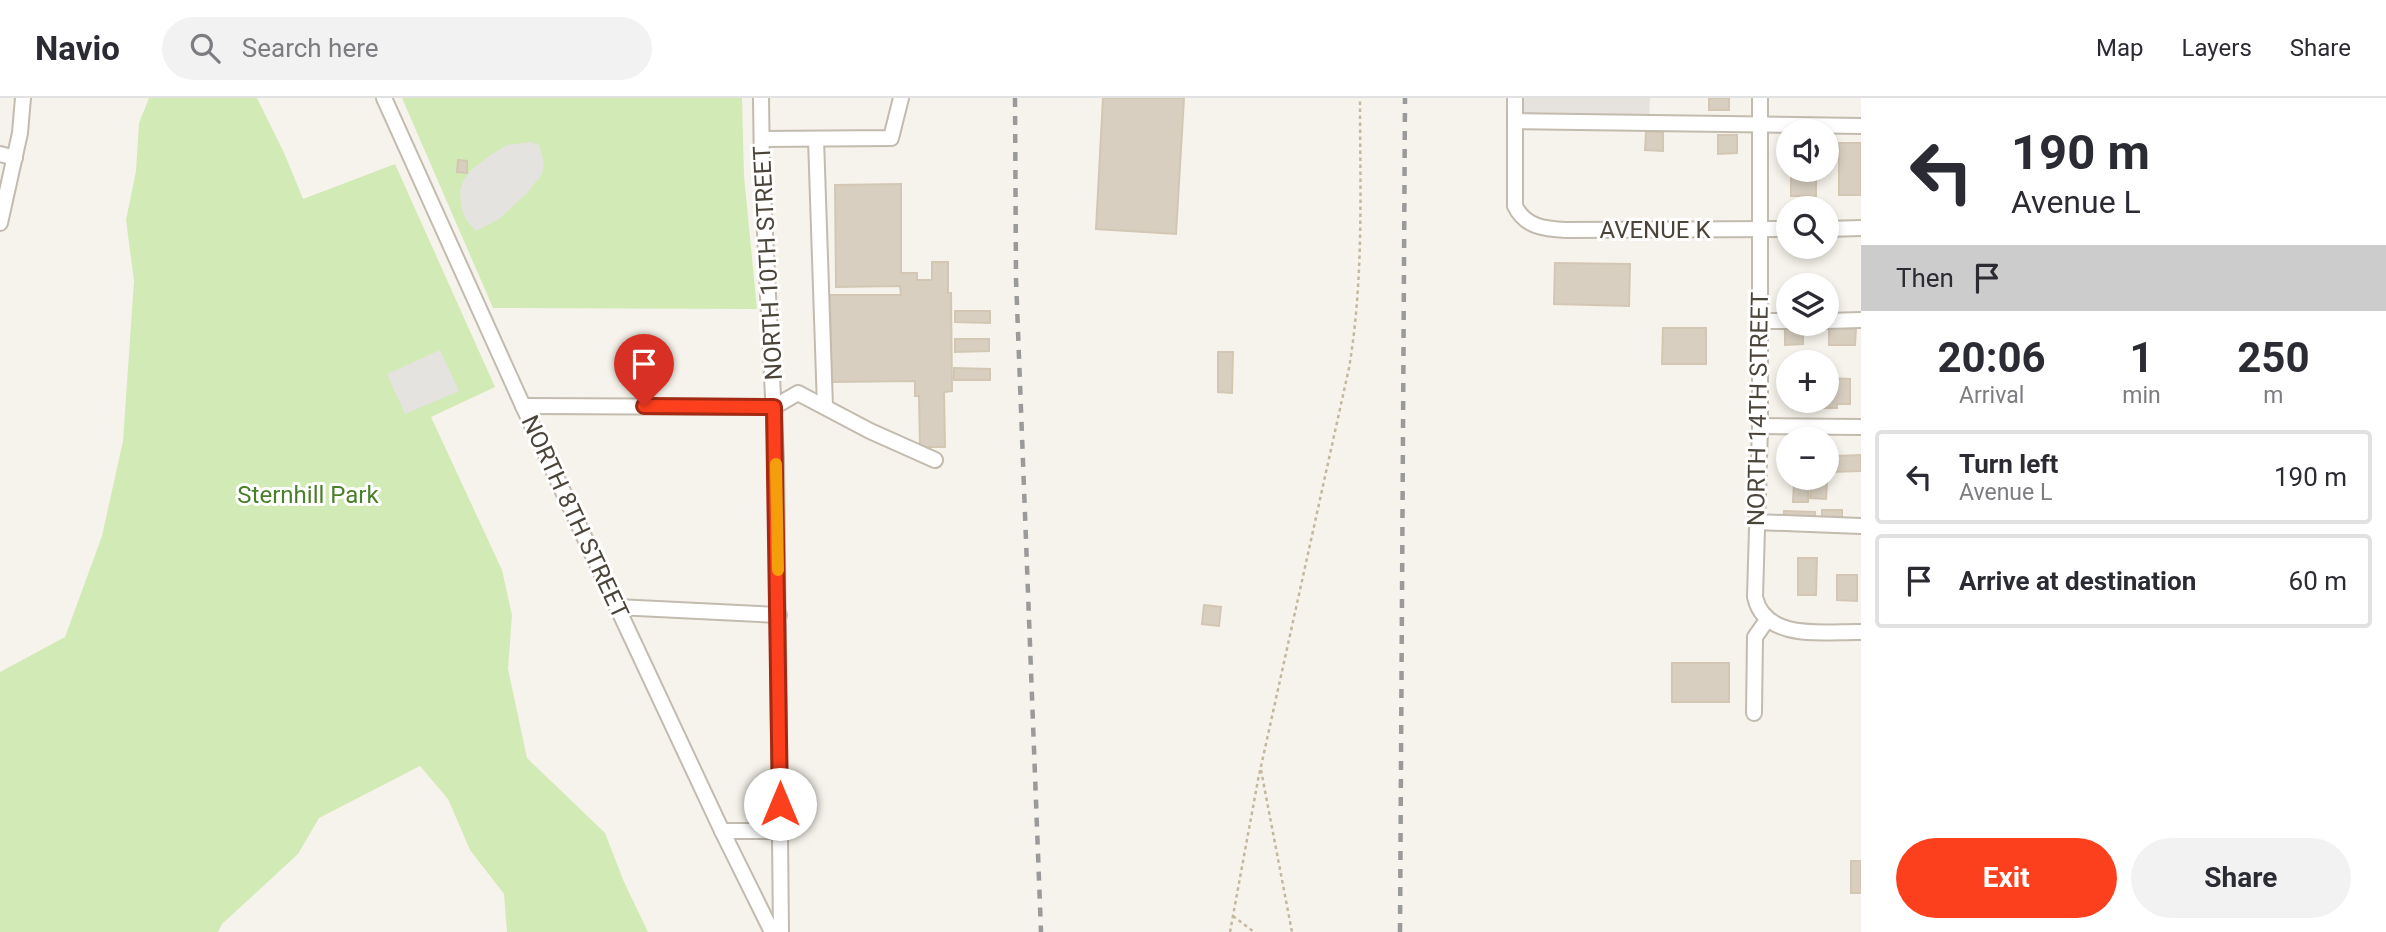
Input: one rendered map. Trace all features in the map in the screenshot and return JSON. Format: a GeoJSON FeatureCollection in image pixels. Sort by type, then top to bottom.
{"type":"FeatureCollection","features":[{"type":"Feature","properties":{"kind":"street"},"geometry":{"type":"LineString","coordinates":[[0,222],[7,156],[20,133],[23,98]]}},
{"type":"Feature","properties":{"kind":"street","name":"NORTH 8TH STREET"},"geometry":{"type":"LineString","coordinates":[[384,98],[523,406],[772,932]]}},
{"type":"Feature","properties":{"kind":"street","name":"NORTH 10TH STREET"},"geometry":{"type":"LineString","coordinates":[[761,98],[774,407],[779,615],[781,932]]}},
{"type":"Feature","properties":{"kind":"street"},"geometry":{"type":"LineString","coordinates":[[762,139],[891,138],[901,98]]}},
{"type":"Feature","properties":{"kind":"street"},"geometry":{"type":"LineString","coordinates":[[1515,98],[1515,121],[1861,126]]}},
{"type":"Feature","properties":{"kind":"street","name":"NORTH 14TH STREET"},"geometry":{"type":"LineString","coordinates":[[1760,98],[1760,426],[1755,597],[1757,606],[1767,620]]}},
{"type":"Feature","properties":{"kind":"street","name":"AVENUE K"},"geometry":{"type":"LineString","coordinates":[[1515,121],[1515,206],[1524,219],[1544,228],[1776,229]]}},
{"type":"Feature","properties":{"kind":"street"},"geometry":{"type":"LineString","coordinates":[[816,139],[825,407]]}},
{"type":"Feature","properties":{"kind":"street"},"geometry":{"type":"LineString","coordinates":[[1839,229],[1861,228]]}},
{"type":"Feature","properties":{"kind":"street"},"geometry":{"type":"LineString","coordinates":[[1839,321],[1861,320]]}},
{"type":"Feature","properties":{"kind":"street"},"geometry":{"type":"LineString","coordinates":[[1760,321],[1776,321]]}},
{"type":"Feature","properties":{"kind":"street"},"geometry":{"type":"LineString","coordinates":[[523,406],[774,407],[798,393],[935,460]]}},
{"type":"Feature","properties":{"kind":"street"},"geometry":{"type":"LineString","coordinates":[[1760,426],[1861,427]]}},
{"type":"Feature","properties":{"kind":"street"},"geometry":{"type":"LineString","coordinates":[[1757,522],[1861,526]]}},
{"type":"Feature","properties":{"kind":"street"},"geometry":{"type":"LineString","coordinates":[[617,607],[779,615]]}},
{"type":"Feature","properties":{"kind":"street"},"geometry":{"type":"LineString","coordinates":[[1754,713],[1755,637],[1767,620],[1786,629],[1861,632]]}},
{"type":"Feature","properties":{"kind":"street"},"geometry":{"type":"LineString","coordinates":[[722,831],[780,831]]}},
{"type":"Feature","properties":{"kind":"path"},"geometry":{"type":"LineString","coordinates":[[1230,932],[1261,769],[1356,328],[1360,244],[1360,98]]}},
{"type":"Feature","properties":{"kind":"path"},"geometry":{"type":"LineString","coordinates":[[1261,769],[1292,932]]}},
{"type":"Feature","properties":{"kind":"path"},"geometry":{"type":"LineString","coordinates":[[1233,916],[1254,932]]}},
{"type":"Feature","properties":{"kind":"shaded area"},"geometry":{"type":"Polygon","coordinates":[[[1524,98],[1650,98],[1649,120],[1523,116],[1524,98]]]}},
{"type":"Feature","properties":{"kind":"shaded area"},"geometry":{"type":"Polygon","coordinates":[[[531,142],[539,145],[544,163],[542,174],[527,193],[499,219],[476,231],[466,220],[461,206],[460,191],[463,181],[470,171],[507,145],[531,142]]]}},
{"type":"Feature","properties":{"kind":"shaded area"},"geometry":{"type":"Polygon","coordinates":[[[440,350],[459,391],[405,414],[387,374],[440,350]]]}},
{"type":"Feature","properties":{"kind":"green space","name":"Sternhill Park"},"geometry":{"type":"Polygon","coordinates":[[[149,98],[257,98],[303,199],[395,164],[495,387],[431,417],[502,570],[512,615],[508,669],[527,758],[605,833],[648,932],[507,932],[504,894],[470,850],[448,799],[420,766],[319,818],[298,854],[222,924],[218,932],[0,932],[0,672],[65,637],[102,536],[123,441],[134,281],[126,220],[136,171],[139,123],[149,98]]]}},
{"type":"Feature","properties":{"kind":"green space"},"geometry":{"type":"Polygon","coordinates":[[[402,98],[742,98],[744,176],[757,309],[493,308],[402,98]]]}},
{"type":"Feature","properties":{"kind":"building"},"geometry":{"type":"Polygon","coordinates":[[[1103,98],[1184,98],[1176,234],[1096,229],[1103,98]]]}},
{"type":"Feature","properties":{"kind":"building"},"geometry":{"type":"Polygon","coordinates":[[[1709,98],[1729,98],[1729,110],[1709,110],[1709,98]]]}},
{"type":"Feature","properties":{"kind":"building"},"geometry":{"type":"Polygon","coordinates":[[[1646,132],[1663,132],[1663,151],[1645,150],[1646,132]]]}},
{"type":"Feature","properties":{"kind":"building"},"geometry":{"type":"Polygon","coordinates":[[[1718,135],[1737,135],[1737,153],[1718,154],[1718,135]]]}},
{"type":"Feature","properties":{"kind":"building"},"geometry":{"type":"Polygon","coordinates":[[[1839,143],[1861,143],[1861,195],[1839,195],[1839,143]]]}},
{"type":"Feature","properties":{"kind":"building"},"geometry":{"type":"Polygon","coordinates":[[[458,160],[467,161],[467,173],[457,172],[458,160]]]}},
{"type":"Feature","properties":{"kind":"building"},"geometry":{"type":"Polygon","coordinates":[[[1791,182],[1816,182],[1816,196],[1791,196],[1791,182]]]}},
{"type":"Feature","properties":{"kind":"building"},"geometry":{"type":"Polygon","coordinates":[[[901,184],[901,273],[917,273],[917,280],[932,280],[932,262],[948,262],[952,391],[944,392],[945,447],[920,447],[919,396],[915,396],[915,381],[831,382],[830,295],[901,295],[900,286],[836,287],[835,185],[901,184]]]}},
{"type":"Feature","properties":{"kind":"building"},"geometry":{"type":"Polygon","coordinates":[[[1555,263],[1630,264],[1629,306],[1554,304],[1555,263]]]}},
{"type":"Feature","properties":{"kind":"building"},"geometry":{"type":"Polygon","coordinates":[[[955,311],[990,311],[990,323],[955,322],[955,311]]]}},
{"type":"Feature","properties":{"kind":"building"},"geometry":{"type":"Polygon","coordinates":[[[1663,328],[1706,328],[1706,364],[1662,364],[1663,328]]]}},
{"type":"Feature","properties":{"kind":"building"},"geometry":{"type":"Polygon","coordinates":[[[1839,328],[1856,329],[1855,345],[1829,345],[1829,336],[1839,336],[1839,328]]]}},
{"type":"Feature","properties":{"kind":"building"},"geometry":{"type":"Polygon","coordinates":[[[1785,336],[1803,336],[1803,344],[1785,345],[1785,336]]]}},
{"type":"Feature","properties":{"kind":"building"},"geometry":{"type":"Polygon","coordinates":[[[955,339],[989,339],[989,351],[955,352],[955,339]]]}},
{"type":"Feature","properties":{"kind":"building"},"geometry":{"type":"Polygon","coordinates":[[[1218,352],[1233,352],[1232,393],[1218,392],[1218,352]]]}},
{"type":"Feature","properties":{"kind":"building"},"geometry":{"type":"Polygon","coordinates":[[[954,368],[990,369],[990,380],[954,380],[954,368]]]}},
{"type":"Feature","properties":{"kind":"building"},"geometry":{"type":"Polygon","coordinates":[[[1839,379],[1850,379],[1850,404],[1839,404],[1839,379]]]}},
{"type":"Feature","properties":{"kind":"building"},"geometry":{"type":"Polygon","coordinates":[[[1861,455],[1861,471],[1839,472],[1839,456],[1861,455]]]}},
{"type":"Feature","properties":{"kind":"building"},"geometry":{"type":"Polygon","coordinates":[[[1794,490],[1808,490],[1808,502],[1793,502],[1794,490]]]}},
{"type":"Feature","properties":{"kind":"building"},"geometry":{"type":"Polygon","coordinates":[[[1811,490],[1827,490],[1826,499],[1810,498],[1811,490]]]}},
{"type":"Feature","properties":{"kind":"building"},"geometry":{"type":"Polygon","coordinates":[[[1822,510],[1842,510],[1842,519],[1822,518],[1822,510]]]}},
{"type":"Feature","properties":{"kind":"building"},"geometry":{"type":"Polygon","coordinates":[[[1784,511],[1815,512],[1815,518],[1784,517],[1784,511]]]}},
{"type":"Feature","properties":{"kind":"building"},"geometry":{"type":"Polygon","coordinates":[[[1798,558],[1817,558],[1816,595],[1798,595],[1798,558]]]}},
{"type":"Feature","properties":{"kind":"building"},"geometry":{"type":"Polygon","coordinates":[[[1837,575],[1857,575],[1857,601],[1837,600],[1837,575]]]}},
{"type":"Feature","properties":{"kind":"building"},"geometry":{"type":"Polygon","coordinates":[[[1204,605],[1221,607],[1219,626],[1202,624],[1204,605]]]}},
{"type":"Feature","properties":{"kind":"building"},"geometry":{"type":"Polygon","coordinates":[[[1672,663],[1729,663],[1729,702],[1672,702],[1672,663]]]}},
{"type":"Feature","properties":{"kind":"building"},"geometry":{"type":"Polygon","coordinates":[[[1851,861],[1861,861],[1861,893],[1851,893],[1851,861]]]}},
{"type":"Feature","properties":{"kind":"railway"},"geometry":{"type":"LineString","coordinates":[[1015,98],[1016,279],[1041,932]]}},
{"type":"Feature","properties":{"kind":"railway"},"geometry":{"type":"LineString","coordinates":[[1400,932],[1405,98]]}},
{"type":"Feature","properties":{"kind":"slow traffic"},"geometry":{"type":"LineString","coordinates":[[776,464],[778,570]]}},
{"type":"Feature","properties":{"kind":"route"},"geometry":{"type":"LineString","coordinates":[[644,406],[774,407],[780,804]]}}]}
